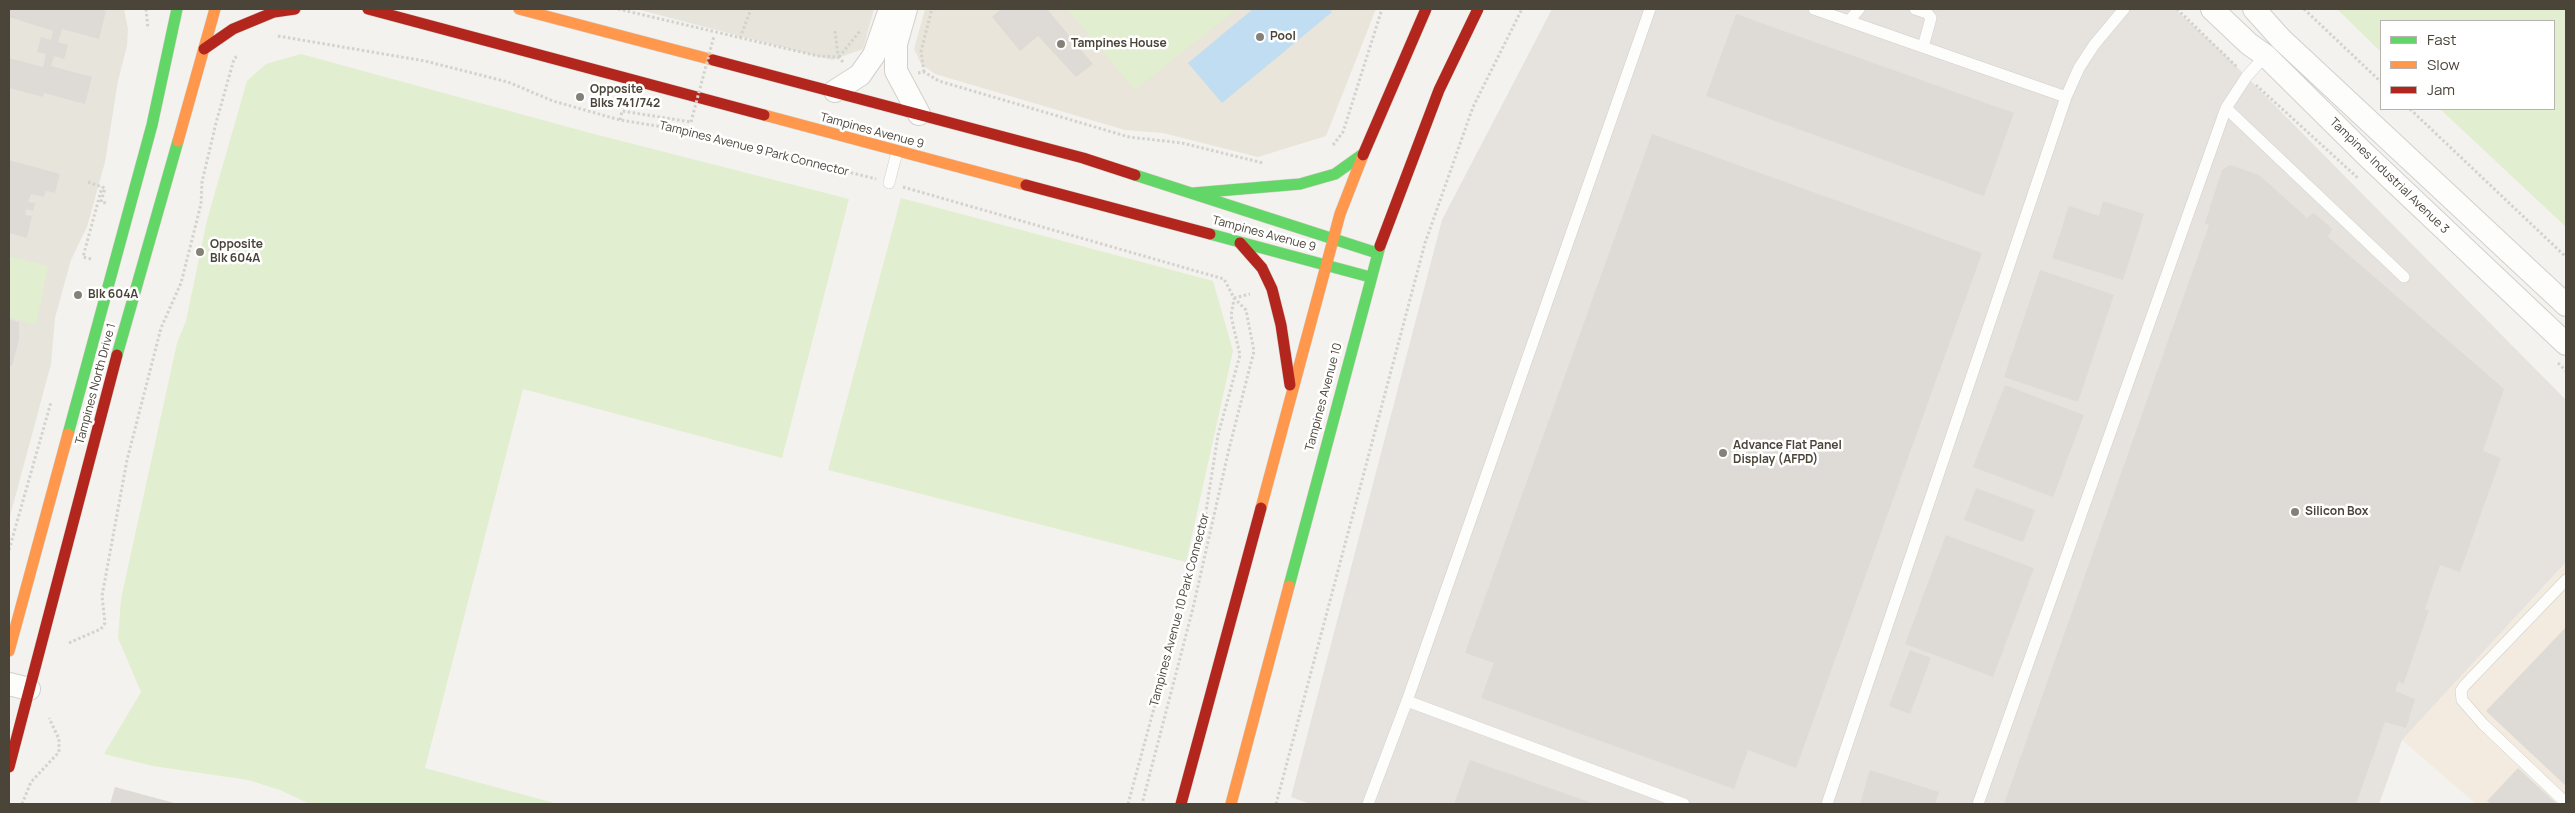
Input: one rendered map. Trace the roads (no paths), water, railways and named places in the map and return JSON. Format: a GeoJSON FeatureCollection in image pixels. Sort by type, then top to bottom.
{"type":"FeatureCollection","features":[{"type":"Feature","properties":{"kind":"main road","name":"Tampines North Drive 1"},"geometry":{"type":"LineString","coordinates":[[9,651],[152,125],[177,9]]}},
{"type":"Feature","properties":{"kind":"main road","name":"Tampines North Drive 1"},"geometry":{"type":"LineString","coordinates":[[9,767],[19,686],[37,659],[118,348],[215,9]]}},
{"type":"Feature","properties":{"kind":"main road"},"geometry":{"type":"LineString","coordinates":[[204,49],[233,29],[274,12],[295,9]]}},
{"type":"Feature","properties":{"kind":"main road","name":"Tampines Avenue 9"},"geometry":{"type":"LineString","coordinates":[[368,9],[1370,277]]}},
{"type":"Feature","properties":{"kind":"main road","name":"Tampines Avenue 9"},"geometry":{"type":"LineString","coordinates":[[519,9],[1083,158],[1377,253]]}},
{"type":"Feature","properties":{"kind":"main road"},"geometry":{"type":"LineString","coordinates":[[1181,804],[1340,214],[1363,154],[1426,9]]}},
{"type":"Feature","properties":{"kind":"main road","name":"Tampines Avenue 10"},"geometry":{"type":"LineString","coordinates":[[1231,804],[1377,253],[1439,90],[1478,9]]}},
{"type":"Feature","properties":{"kind":"main road"},"geometry":{"type":"LineString","coordinates":[[162,23],[168,51]]}},
{"type":"Feature","properties":{"kind":"main road"},"geometry":{"type":"LineString","coordinates":[[1194,193],[1300,184],[1335,174],[1363,154]]}},
{"type":"Feature","properties":{"kind":"main road"},"geometry":{"type":"LineString","coordinates":[[1240,242],[1262,268],[1272,289],[1291,391]]}},
{"type":"Feature","properties":{"kind":"main road"},"geometry":{"type":"LineString","coordinates":[[16,583],[32,563]]}},
{"type":"Feature","properties":{"kind":"street"},"geometry":{"type":"LineString","coordinates":[[835,91],[860,75],[874,55],[890,9]]}},
{"type":"Feature","properties":{"kind":"street"},"geometry":{"type":"LineString","coordinates":[[906,9],[896,44],[896,71],[919,114]]}},
{"type":"Feature","properties":{"kind":"street","name":"Tampines Industrial Avenue 3"},"geometry":{"type":"LineString","coordinates":[[2212,9],[2249,44],[2266,56],[2365,154],[2566,344]]}},
{"type":"Feature","properties":{"kind":"street"},"geometry":{"type":"LineString","coordinates":[[2254,9],[2281,39],[2566,305]]}},
{"type":"Feature","properties":{"kind":"street"},"geometry":{"type":"LineString","coordinates":[[9,651],[37,659]]}},
{"type":"Feature","properties":{"kind":"lane"},"geometry":{"type":"LineString","coordinates":[[1368,804],[1407,701],[1650,9]]}},
{"type":"Feature","properties":{"kind":"lane"},"geometry":{"type":"LineString","coordinates":[[1814,9],[2066,97]]}},
{"type":"Feature","properties":{"kind":"lane"},"geometry":{"type":"LineString","coordinates":[[1849,21],[1859,9]]}},
{"type":"Feature","properties":{"kind":"lane"},"geometry":{"type":"LineString","coordinates":[[1915,9],[1927,13],[1931,18],[1923,47]]}},
{"type":"Feature","properties":{"kind":"lane"},"geometry":{"type":"LineString","coordinates":[[1827,804],[2066,97],[2079,68],[2094,45],[2124,9]]}},
{"type":"Feature","properties":{"kind":"lane"},"geometry":{"type":"LineString","coordinates":[[1978,804],[2226,108],[2247,76],[2281,39]]}},
{"type":"Feature","properties":{"kind":"lane"},"geometry":{"type":"LineString","coordinates":[[2226,108],[2404,277]]}},
{"type":"Feature","properties":{"kind":"lane"},"geometry":{"type":"LineString","coordinates":[[889,183],[897,152]]}},
{"type":"Feature","properties":{"kind":"lane"},"geometry":{"type":"LineString","coordinates":[[2566,580],[2461,691],[2462,700],[2484,724],[2566,803]]}},
{"type":"Feature","properties":{"kind":"lane"},"geometry":{"type":"LineString","coordinates":[[1407,701],[1684,804]]}},
{"type":"Feature","properties":{"kind":"water","name":"Pool"},"geometry":{"type":"Polygon","coordinates":[[[1253,9],[1330,9],[1332,12],[1222,103],[1188,63],[1253,9]]]}},
{"type":"Feature","properties":{"kind":"place","name":"Pool"},"geometry":{"type":"Point","coordinates":[1260,37]}},
{"type":"Feature","properties":{"kind":"place","name":"Tampines House"},"geometry":{"type":"Point","coordinates":[1061,44]}},
{"type":"Feature","properties":{"kind":"place","name":"Opposite Blks 741/742"},"geometry":{"type":"Point","coordinates":[580,97]}},
{"type":"Feature","properties":{"kind":"place","name":"Opposite Blk 604A"},"geometry":{"type":"Point","coordinates":[200,252]}},
{"type":"Feature","properties":{"kind":"place","name":"Blk 604A"},"geometry":{"type":"Point","coordinates":[78,295]}},
{"type":"Feature","properties":{"kind":"place","name":"Advance Flat Panel Display (AFPD)"},"geometry":{"type":"Point","coordinates":[1723,453]}},
{"type":"Feature","properties":{"kind":"place","name":"Silicon Box"},"geometry":{"type":"Point","coordinates":[2295,512]}}]}
